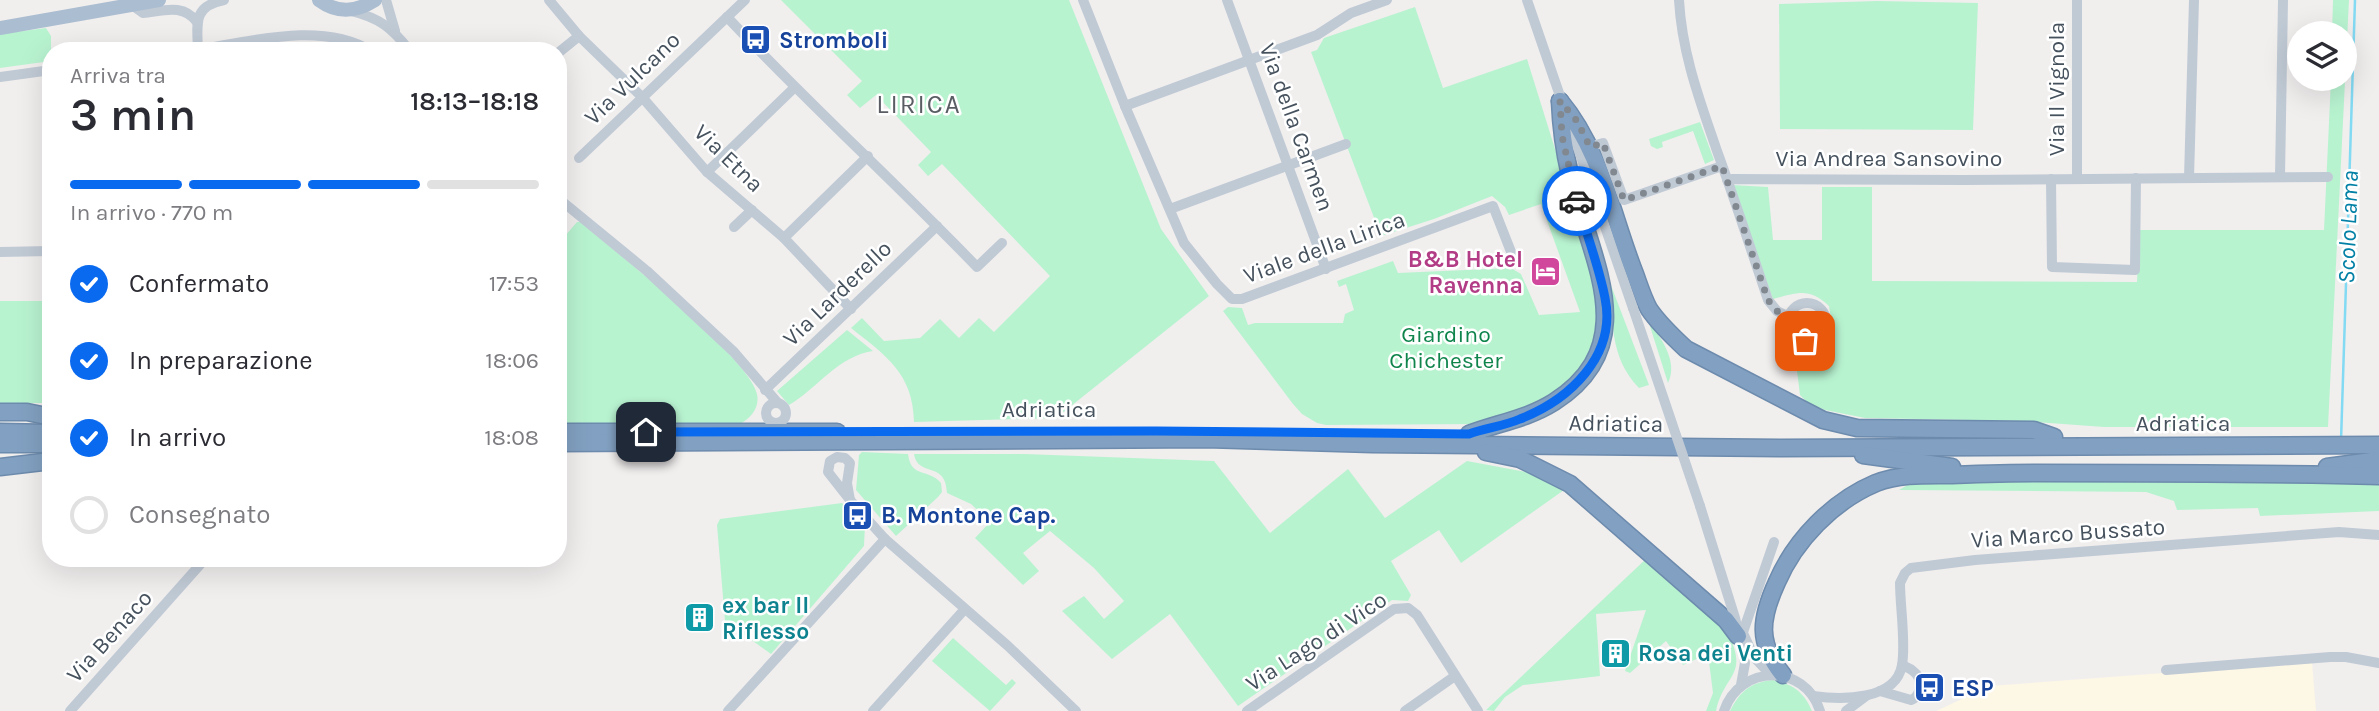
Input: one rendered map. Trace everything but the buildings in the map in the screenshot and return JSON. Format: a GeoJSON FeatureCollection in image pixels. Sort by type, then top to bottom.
{"type":"FeatureCollection","features":[{"type":"Feature","properties":{"kind":"highway"},"geometry":{"type":"LineString","coordinates":[[1560,101],[1577,121],[1590,147],[1626,252],[1650,309],[1686,349],[1824,420],[1857,429],[2034,430],[2054,437]]}},
{"type":"Feature","properties":{"kind":"highway"},"geometry":{"type":"LineString","coordinates":[[1560,101],[1562,136],[1570,176],[1606,300],[1605,333],[1600,351],[1592,365],[1573,388],[1553,403],[1519,420],[1488,427],[1468,440],[1489,453],[1520,459],[1570,484],[1741,634]]}},
{"type":"Feature","properties":{"kind":"highway"},"geometry":{"type":"LineString","coordinates":[[0,412],[42,415]]}},
{"type":"Feature","properties":{"kind":"highway","name":"Adriatica"},"geometry":{"type":"LineString","coordinates":[[567,432],[1156,431],[1781,448],[2317,440]]}},
{"type":"Feature","properties":{"kind":"highway"},"geometry":{"type":"LineString","coordinates":[[0,432],[42,433]]}},
{"type":"Feature","properties":{"kind":"highway","name":"Adriatica"},"geometry":{"type":"LineString","coordinates":[[567,443],[2054,437],[2355,440],[2379,435]]}},
{"type":"Feature","properties":{"kind":"highway","name":"Adriatica"},"geometry":{"type":"LineString","coordinates":[[2355,440],[2379,445]]}},
{"type":"Feature","properties":{"kind":"highway"},"geometry":{"type":"LineString","coordinates":[[0,444],[42,444]]}},
{"type":"Feature","properties":{"kind":"highway"},"geometry":{"type":"LineString","coordinates":[[1781,448],[1896,459],[2003,474]]}},
{"type":"Feature","properties":{"kind":"highway"},"geometry":{"type":"LineString","coordinates":[[2283,473],[2379,460]]}},
{"type":"Feature","properties":{"kind":"highway"},"geometry":{"type":"LineString","coordinates":[[0,467],[42,462]]}},
{"type":"Feature","properties":{"kind":"highway"},"geometry":{"type":"LineString","coordinates":[[1776,675],[1763,640],[1767,603],[1790,559],[1812,529],[1832,509],[1875,483],[1905,475],[2283,473],[2379,476]]}},
{"type":"Feature","properties":{"kind":"main road"},"geometry":{"type":"LineString","coordinates":[[0,28],[159,0]]}},
{"type":"Feature","properties":{"kind":"main road"},"geometry":{"type":"LineString","coordinates":[[319,0],[327,6],[348,11],[362,8],[375,0]]}},
{"type":"Feature","properties":{"kind":"street"},"geometry":{"type":"LineString","coordinates":[[195,42],[197,22],[202,10],[210,3],[224,0]]}},
{"type":"Feature","properties":{"kind":"street"},"geometry":{"type":"LineString","coordinates":[[386,0],[395,31]]}},
{"type":"Feature","properties":{"kind":"street","name":"Via Etna"},"geometry":{"type":"LineString","coordinates":[[549,0],[579,36],[642,97],[707,172],[784,238],[851,309]]}},
{"type":"Feature","properties":{"kind":"street","name":"Via Vulcano"},"geometry":{"type":"LineString","coordinates":[[579,158],[745,0]]}},
{"type":"Feature","properties":{"kind":"street","name":"Viale della Lirica"},"geometry":{"type":"LineString","coordinates":[[1084,0],[1125,106],[1184,243],[1232,299],[1242,299],[1493,206],[1515,262]]}},
{"type":"Feature","properties":{"kind":"street","name":"Via della Carmen"},"geometry":{"type":"LineString","coordinates":[[1227,0],[1326,269]]}},
{"type":"Feature","properties":{"kind":"street"},"geometry":{"type":"LineString","coordinates":[[1125,106],[1317,35],[1351,13],[1387,0]]}},
{"type":"Feature","properties":{"kind":"street"},"geometry":{"type":"LineString","coordinates":[[1527,0],[1633,307],[1741,634],[1754,657],[1776,675],[1805,686],[1820,711]]}},
{"type":"Feature","properties":{"kind":"street"},"geometry":{"type":"LineString","coordinates":[[1679,0],[1684,47],[1694,85],[1768,300],[1777,311],[1789,317]]}},
{"type":"Feature","properties":{"kind":"street","name":"Via Il Vignola"},"geometry":{"type":"LineString","coordinates":[[2077,0],[2077,178]]}},
{"type":"Feature","properties":{"kind":"street"},"geometry":{"type":"LineString","coordinates":[[2189,178],[2194,0]]}},
{"type":"Feature","properties":{"kind":"street"},"geometry":{"type":"LineString","coordinates":[[2280,177],[2283,0]]}},
{"type":"Feature","properties":{"kind":"street"},"geometry":{"type":"LineString","coordinates":[[132,5],[143,13],[181,9],[191,14],[197,22]]}},
{"type":"Feature","properties":{"kind":"street"},"geometry":{"type":"LineString","coordinates":[[348,11],[372,16],[395,31],[403,42]]}},
{"type":"Feature","properties":{"kind":"street"},"geometry":{"type":"LineString","coordinates":[[727,17],[794,88],[868,156],[976,267],[1002,243]]}},
{"type":"Feature","properties":{"kind":"street"},"geometry":{"type":"LineString","coordinates":[[269,42],[317,35],[356,42]]}},
{"type":"Feature","properties":{"kind":"street"},"geometry":{"type":"LineString","coordinates":[[567,46],[579,36]]}},
{"type":"Feature","properties":{"kind":"street"},"geometry":{"type":"LineString","coordinates":[[0,78],[42,71]]}},
{"type":"Feature","properties":{"kind":"street"},"geometry":{"type":"LineString","coordinates":[[707,172],[794,88]]}},
{"type":"Feature","properties":{"kind":"street"},"geometry":{"type":"LineString","coordinates":[[1590,147],[1603,143],[1624,200],[1722,166]]}},
{"type":"Feature","properties":{"kind":"street"},"geometry":{"type":"LineString","coordinates":[[1170,209],[1346,144]]}},
{"type":"Feature","properties":{"kind":"street"},"geometry":{"type":"LineString","coordinates":[[784,238],[868,156]]}},
{"type":"Feature","properties":{"kind":"street","name":"Via Andrea Sansovino"},"geometry":{"type":"LineString","coordinates":[[1727,180],[2328,177]]}},
{"type":"Feature","properties":{"kind":"street"},"geometry":{"type":"LineString","coordinates":[[2051,179],[2052,267],[2135,270],[2136,178]]}},
{"type":"Feature","properties":{"kind":"street"},"geometry":{"type":"LineString","coordinates":[[567,206],[666,289],[734,352],[765,390],[783,405],[785,417],[780,422],[770,421],[766,415],[765,390]]}},
{"type":"Feature","properties":{"kind":"street"},"geometry":{"type":"LineString","coordinates":[[734,227],[752,210]]}},
{"type":"Feature","properties":{"kind":"street","name":"Via Larderello"},"geometry":{"type":"LineString","coordinates":[[765,390],[937,226]]}},
{"type":"Feature","properties":{"kind":"street"},"geometry":{"type":"LineString","coordinates":[[0,251],[42,251]]}},
{"type":"Feature","properties":{"kind":"street"},"geometry":{"type":"LineString","coordinates":[[766,408],[777,402]]}},
{"type":"Feature","properties":{"kind":"street"},"geometry":{"type":"LineString","coordinates":[[850,500],[885,539],[1008,646],[1076,711]]}},
{"type":"Feature","properties":{"kind":"street","name":"Via Marco Bussato"},"geometry":{"type":"LineString","coordinates":[[1902,665],[1900,583],[1911,568],[1975,560],[2339,532],[2379,535]]}},
{"type":"Feature","properties":{"kind":"street"},"geometry":{"type":"LineString","coordinates":[[728,711],[885,539]]}},
{"type":"Feature","properties":{"kind":"street"},"geometry":{"type":"LineString","coordinates":[[1741,685],[1745,663],[1741,634],[1774,541]]}},
{"type":"Feature","properties":{"kind":"street","name":"Via Benaco"},"geometry":{"type":"LineString","coordinates":[[70,711],[198,567]]}},
{"type":"Feature","properties":{"kind":"street","name":"Via Lago di Vico"},"geometry":{"type":"LineString","coordinates":[[1247,711],[1394,609],[1408,608],[1417,615],[1455,676]]}},
{"type":"Feature","properties":{"kind":"street"},"geometry":{"type":"LineString","coordinates":[[873,711],[964,610]]}},
{"type":"Feature","properties":{"kind":"street"},"geometry":{"type":"LineString","coordinates":[[2166,670],[2325,657],[2346,657],[2379,663]]}},
{"type":"Feature","properties":{"kind":"street"},"geometry":{"type":"LineString","coordinates":[[1846,711],[1893,681],[1902,665],[1915,672],[1919,679],[1919,695],[1911,700],[1880,691]]}},
{"type":"Feature","properties":{"kind":"street"},"geometry":{"type":"LineString","coordinates":[[1724,711],[1731,695],[1741,685],[1754,678],[1776,675]]}},
{"type":"Feature","properties":{"kind":"street"},"geometry":{"type":"LineString","coordinates":[[1405,711],[1455,676],[1478,711]]}},
{"type":"Feature","properties":{"kind":"street"},"geometry":{"type":"LineString","coordinates":[[1813,696],[1835,699],[1867,696]]}},
{"type":"Feature","properties":{"kind":"shaded area"},"geometry":{"type":"Polygon","coordinates":[[[2312,662],[2316,711],[1936,711],[1990,686],[2312,662]]]}},
{"type":"Feature","properties":{"kind":"green space"},"geometry":{"type":"Polygon","coordinates":[[[781,0],[1069,0],[1161,229],[1209,296],[1056,418],[914,422],[909,391],[903,378],[886,357],[851,328],[862,318],[884,341],[920,338],[940,319],[959,338],[979,318],[994,332],[1050,276],[942,164],[928,176],[918,165],[931,152],[876,95],[860,108],[847,95],[862,81],[781,0]]]}},
{"type":"Feature","properties":{"kind":"green space"},"geometry":{"type":"Polygon","coordinates":[[[2333,0],[2349,0],[2348,21],[2332,21],[2333,0]]]}},
{"type":"Feature","properties":{"kind":"green space"},"geometry":{"type":"Polygon","coordinates":[[[1877,1],[1978,3],[1973,130],[1780,129],[1779,4],[1877,1]]]}},
{"type":"Feature","properties":{"kind":"green space","name":"Giardino Chichester"},"geometry":{"type":"Polygon","coordinates":[[[1415,7],[1443,88],[1527,59],[1602,300],[1599,330],[1589,358],[1573,379],[1548,400],[1481,424],[1317,423],[1302,414],[1293,404],[1223,311],[1228,307],[1242,308],[1248,325],[1343,323],[1345,314],[1354,310],[1346,284],[1339,287],[1337,281],[1393,261],[1398,273],[1511,268],[1521,274],[1539,315],[1580,312],[1541,204],[1509,215],[1505,207],[1492,196],[1381,236],[1311,52],[1317,50],[1324,38],[1415,7]]]}},
{"type":"Feature","properties":{"kind":"green space"},"geometry":{"type":"Polygon","coordinates":[[[46,28],[51,42],[42,42],[42,62],[0,68],[0,34],[46,28]]]}},
{"type":"Feature","properties":{"kind":"green space"},"geometry":{"type":"Polygon","coordinates":[[[2330,91],[2345,91],[2328,427],[2104,427],[2022,421],[1865,418],[1825,410],[1808,403],[1800,395],[1794,347],[1813,346],[1826,337],[1831,318],[1829,306],[1815,296],[1802,293],[1773,299],[1732,185],[1768,187],[1773,240],[1822,240],[1822,187],[1872,187],[1872,281],[2137,282],[2139,230],[2324,230],[2330,91]]]}},
{"type":"Feature","properties":{"kind":"green space"},"geometry":{"type":"Polygon","coordinates":[[[1700,122],[1714,160],[1705,164],[1693,131],[1662,142],[1663,147],[1657,149],[1651,146],[1649,139],[1700,122]]]}},
{"type":"Feature","properties":{"kind":"green space"},"geometry":{"type":"Polygon","coordinates":[[[580,222],[649,279],[731,355],[757,394],[756,408],[748,419],[740,424],[567,425],[567,234],[580,222]]]}},
{"type":"Feature","properties":{"kind":"green space"},"geometry":{"type":"Polygon","coordinates":[[[1609,280],[1649,385],[1639,388],[1629,376],[1617,350],[1609,280]]]}},
{"type":"Feature","properties":{"kind":"green space"},"geometry":{"type":"Polygon","coordinates":[[[0,301],[42,301],[42,403],[0,403],[0,301]]]}},
{"type":"Feature","properties":{"kind":"green space"},"geometry":{"type":"Polygon","coordinates":[[[1648,320],[1670,358],[1671,375],[1668,383],[1648,320]]]}},
{"type":"Feature","properties":{"kind":"green space"},"geometry":{"type":"Polygon","coordinates":[[[847,330],[873,351],[849,359],[789,405],[777,391],[847,330]]]}},
{"type":"Feature","properties":{"kind":"green space"},"geometry":{"type":"Polygon","coordinates":[[[862,452],[908,454],[913,467],[941,483],[942,492],[938,497],[896,536],[856,490],[859,455],[862,452]]]}},
{"type":"Feature","properties":{"kind":"green space"},"geometry":{"type":"Polygon","coordinates":[[[914,454],[1025,454],[1214,461],[1270,533],[1348,469],[1385,518],[1467,461],[1536,474],[1564,490],[1461,563],[1439,530],[1391,561],[1411,595],[1408,601],[1392,600],[1238,706],[1170,614],[1112,659],[1062,611],[1084,596],[1104,619],[1124,601],[1094,568],[1050,531],[1023,553],[1039,571],[1023,585],[975,538],[990,522],[971,504],[947,493],[942,476],[921,466],[914,454]]]}},
{"type":"Feature","properties":{"kind":"green space"},"geometry":{"type":"Polygon","coordinates":[[[1919,478],[2379,481],[2379,511],[2260,516],[2258,508],[2177,510],[2174,501],[2146,492],[1899,490],[1919,478]]]}},
{"type":"Feature","properties":{"kind":"green space"},"geometry":{"type":"Polygon","coordinates":[[[842,503],[865,525],[864,546],[771,654],[725,621],[717,525],[720,519],[842,503]]]}},
{"type":"Feature","properties":{"kind":"green space"},"geometry":{"type":"Polygon","coordinates":[[[1648,557],[1726,630],[1733,645],[1736,666],[1716,711],[1706,711],[1713,693],[1708,654],[1683,665],[1666,641],[1630,673],[1625,671],[1646,610],[1596,614],[1600,676],[1523,685],[1505,697],[1494,711],[1486,710],[1648,557]]]}},
{"type":"Feature","properties":{"kind":"green space"},"geometry":{"type":"Polygon","coordinates":[[[953,638],[1006,685],[1012,679],[1016,683],[990,711],[932,661],[953,638]]]}},
{"type":"Feature","properties":{"kind":"green space"},"geometry":{"type":"Polygon","coordinates":[[[1773,680],[1797,690],[1812,711],[1730,711],[1747,689],[1773,680]]]}},
{"type":"Feature","properties":{"kind":"waterway","name":"Scolo Lama"},"geometry":{"type":"LineString","coordinates":[[2341,441],[2355,0]]}},
{"type":"Feature","properties":{"kind":"way so far"},"geometry":{"type":"LineString","coordinates":[[1577,201],[1562,136],[1560,101],[1577,121],[1590,147],[1603,143],[1624,200],[1722,166],[1768,300],[1777,311],[1789,317],[1791,333],[1805,341]]}},
{"type":"Feature","properties":{"kind":"place","name":"Stromboli"},"geometry":{"type":"Point","coordinates":[756,40]}},
{"type":"Feature","properties":{"kind":"place","name":"B&B Hotel Ravenna"},"geometry":{"type":"Point","coordinates":[1546,272]}},
{"type":"Feature","properties":{"kind":"place","name":"B. Montone Cap."},"geometry":{"type":"Point","coordinates":[858,515]}},
{"type":"Feature","properties":{"kind":"place","name":"ex bar Il Riflesso"},"geometry":{"type":"Point","coordinates":[699,618]}},
{"type":"Feature","properties":{"kind":"place","name":"Rosa dei Venti"},"geometry":{"type":"Point","coordinates":[1615,653]}},
{"type":"Feature","properties":{"kind":"place","name":"ESP"},"geometry":{"type":"Point","coordinates":[1929,688]}},
{"type":"Feature","properties":{"kind":"district","name":"LIRICA"},"geometry":{"type":"Point","coordinates":[919,104]}},
{"type":"Feature","properties":{"kind":"route"},"geometry":{"type":"LineString","coordinates":[[646,432],[1156,431],[1469,434],[1519,420],[1553,403],[1573,388],[1600,351],[1605,333],[1606,300],[1577,201]]}}]}
